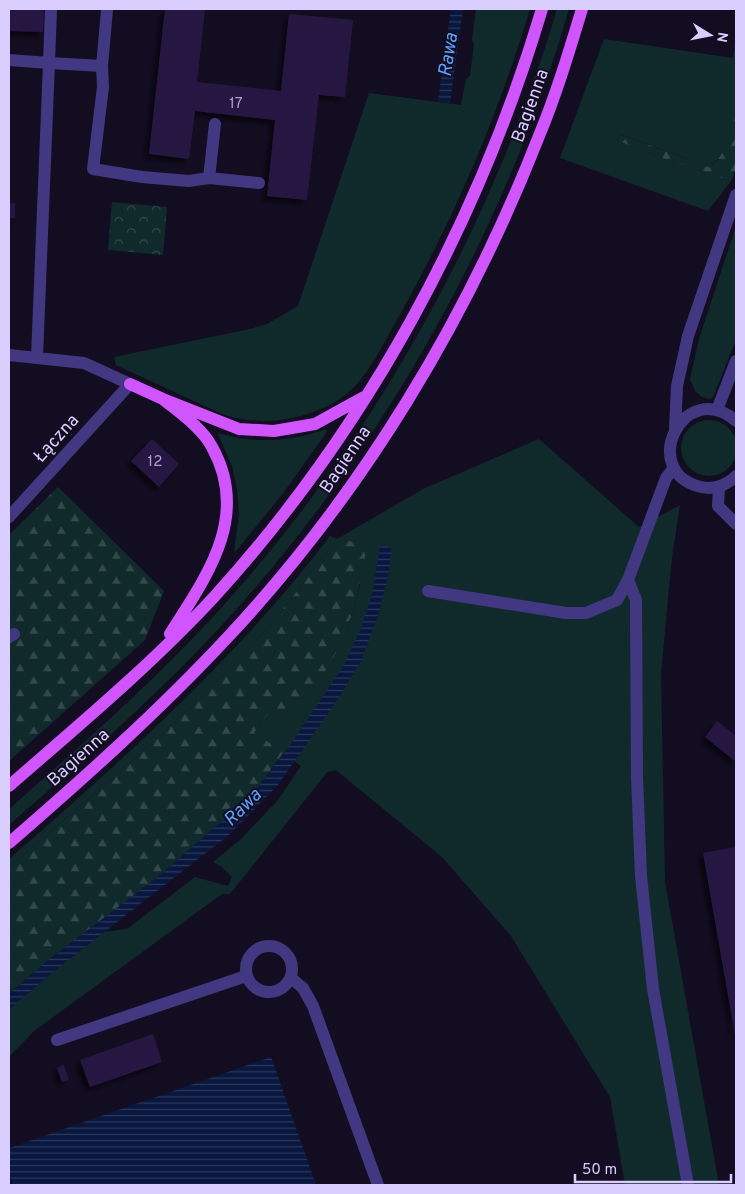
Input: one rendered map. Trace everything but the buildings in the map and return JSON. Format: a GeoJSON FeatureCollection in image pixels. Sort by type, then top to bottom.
{"type":"FeatureCollection","features":[{"type":"Feature","properties":{"kind":"main road","name":"Bagienna"},"geometry":{"type":"LineString","coordinates":[[9,786],[156,656],[214,597],[258,547],[319,467],[390,357],[459,228],[487,165],[520,79],[542,9]]}},
{"type":"Feature","properties":{"kind":"main road","name":"Bagienna"},"geometry":{"type":"LineString","coordinates":[[9,843],[112,752],[205,662],[297,558],[352,484],[408,399],[472,288],[540,135],[582,9]]}},
{"type":"Feature","properties":{"kind":"main road"},"geometry":{"type":"LineString","coordinates":[[130,384],[239,429],[274,431],[315,424],[366,396]]}},
{"type":"Feature","properties":{"kind":"main road"},"geometry":{"type":"LineString","coordinates":[[156,656],[208,573],[222,540],[228,505],[224,474],[212,447],[196,427],[164,399]]}},
{"type":"Feature","properties":{"kind":"street"},"geometry":{"type":"LineString","coordinates":[[37,357],[51,9]]}},
{"type":"Feature","properties":{"kind":"street"},"geometry":{"type":"LineString","coordinates":[[107,10],[102,66],[103,91],[93,169],[189,181],[209,178],[259,183]]}},
{"type":"Feature","properties":{"kind":"street"},"geometry":{"type":"LineString","coordinates":[[9,60],[102,66]]}},
{"type":"Feature","properties":{"kind":"street"},"geometry":{"type":"LineString","coordinates":[[209,178],[215,124]]}},
{"type":"Feature","properties":{"kind":"street"},"geometry":{"type":"LineString","coordinates":[[675,429],[677,386],[688,336],[736,195]]}},
{"type":"Feature","properties":{"kind":"street"},"geometry":{"type":"LineString","coordinates":[[9,355],[84,363],[130,384]]}},
{"type":"Feature","properties":{"kind":"street"},"geometry":{"type":"LineString","coordinates":[[717,410],[736,361]]}},
{"type":"Feature","properties":{"kind":"street","name":"Łączna"},"geometry":{"type":"LineString","coordinates":[[9,517],[130,384]]}},
{"type":"Feature","properties":{"kind":"street"},"geometry":{"type":"LineString","coordinates":[[736,421],[729,415],[717,410],[693,413],[682,419],[675,429],[670,442],[670,455],[674,468],[682,478],[693,485],[706,488],[719,487],[736,476]]}},
{"type":"Feature","properties":{"kind":"street"},"geometry":{"type":"LineString","coordinates":[[428,591],[566,613],[586,613],[617,600],[628,580],[666,478],[674,468]]}},
{"type":"Feature","properties":{"kind":"street"},"geometry":{"type":"LineString","coordinates":[[719,487],[718,506],[736,524]]}},
{"type":"Feature","properties":{"kind":"street"},"geometry":{"type":"LineString","coordinates":[[628,580],[636,600],[637,777],[641,876],[652,989],[688,1185]]}},
{"type":"Feature","properties":{"kind":"street"},"geometry":{"type":"LineString","coordinates":[[265,945],[281,949],[287,954],[291,962],[290,978],[280,990],[264,992],[256,989],[246,976],[245,968],[251,953],[265,945]]}},
{"type":"Feature","properties":{"kind":"street"},"geometry":{"type":"LineString","coordinates":[[58,1040],[246,976]]}},
{"type":"Feature","properties":{"kind":"street"},"geometry":{"type":"LineString","coordinates":[[290,978],[303,988],[313,1006],[378,1185]]}},
{"type":"Feature","properties":{"kind":"green space"},"geometry":{"type":"Polygon","coordinates":[[[476,9],[530,9],[503,91],[471,171],[435,249],[378,354],[360,381],[352,389],[331,404],[301,416],[269,421],[252,420],[222,414],[116,365],[114,357],[250,329],[267,324],[298,306],[369,93],[461,105],[466,79],[470,76],[476,9]]]}},
{"type":"Feature","properties":{"kind":"green space"},"geometry":{"type":"Polygon","coordinates":[[[557,9],[569,9],[541,95],[508,180],[469,264],[426,345],[378,424],[325,500],[269,572],[209,639],[136,711],[9,825],[9,809],[138,693],[211,619],[257,567],[341,457],[415,340],[448,279],[478,217],[527,100],[557,9]]]}},
{"type":"Feature","properties":{"kind":"green space"},"geometry":{"type":"Polygon","coordinates":[[[736,33],[737,104],[735,121],[727,144],[714,163],[709,167],[620,134],[616,140],[677,164],[731,181],[708,211],[560,158],[604,39],[733,58],[736,33]]]}},
{"type":"Feature","properties":{"kind":"green space"},"geometry":{"type":"Polygon","coordinates":[[[736,115],[736,168],[731,181],[677,164],[616,140],[619,134],[709,167],[720,157],[736,115]]]}},
{"type":"Feature","properties":{"kind":"green space"},"geometry":{"type":"Polygon","coordinates":[[[112,202],[167,207],[163,255],[108,250],[112,202]]]}},
{"type":"Feature","properties":{"kind":"green space"},"geometry":{"type":"Polygon","coordinates":[[[736,226],[736,340],[713,397],[710,399],[702,397],[695,391],[690,379],[699,339],[736,226]]]}},
{"type":"Feature","properties":{"kind":"green space"},"geometry":{"type":"Polygon","coordinates":[[[709,420],[724,425],[732,433],[737,448],[732,463],[724,471],[709,476],[694,471],[686,463],[681,448],[686,433],[694,425],[709,420]]]}},
{"type":"Feature","properties":{"kind":"green space"},"geometry":{"type":"Polygon","coordinates":[[[325,429],[327,431],[324,436],[284,492],[234,552],[239,514],[237,489],[232,466],[218,434],[245,439],[276,440],[306,435],[325,429]]]}},
{"type":"Feature","properties":{"kind":"green space"},"geometry":{"type":"Polygon","coordinates":[[[539,439],[639,527],[680,505],[672,557],[661,673],[665,882],[719,1185],[625,1185],[610,1097],[511,936],[442,857],[336,770],[327,772],[230,894],[222,894],[34,1031],[9,1057],[9,1009],[104,932],[127,929],[195,877],[228,886],[232,877],[222,867],[213,862],[240,840],[278,800],[301,766],[254,733],[269,713],[287,724],[336,652],[350,621],[360,585],[337,539],[423,489],[539,439]]]}},
{"type":"Feature","properties":{"kind":"green space"},"geometry":{"type":"Polygon","coordinates":[[[58,487],[164,591],[145,640],[9,761],[9,535],[58,487]]]}},
{"type":"Feature","properties":{"kind":"green space"},"geometry":{"type":"Polygon","coordinates":[[[330,536],[337,539],[277,616],[239,660],[155,740],[9,868],[9,859],[95,784],[178,706],[218,665],[257,624],[330,536]]]}},
{"type":"Feature","properties":{"kind":"green space"},"geometry":{"type":"Polygon","coordinates":[[[337,539],[367,544],[356,599],[343,638],[326,670],[287,725],[269,713],[254,733],[284,752],[251,796],[158,877],[47,961],[9,994],[9,868],[155,740],[239,660],[277,616],[337,539]]]}},
{"type":"Feature","properties":{"kind":"water","name":"Rawa"},"geometry":{"type":"Polygon","coordinates":[[[451,9],[463,9],[450,103],[438,101],[451,9]]]}},
{"type":"Feature","properties":{"kind":"water","name":"Rawa"},"geometry":{"type":"Polygon","coordinates":[[[380,545],[392,547],[388,576],[379,613],[360,663],[334,705],[278,785],[229,835],[58,968],[9,1009],[9,994],[47,961],[158,877],[251,796],[288,748],[344,665],[361,628],[373,590],[380,545]]]}},
{"type":"Feature","properties":{"kind":"water"},"geometry":{"type":"Polygon","coordinates":[[[271,1057],[316,1185],[13,1185],[9,1173],[9,1148],[271,1057]]]}}]}
